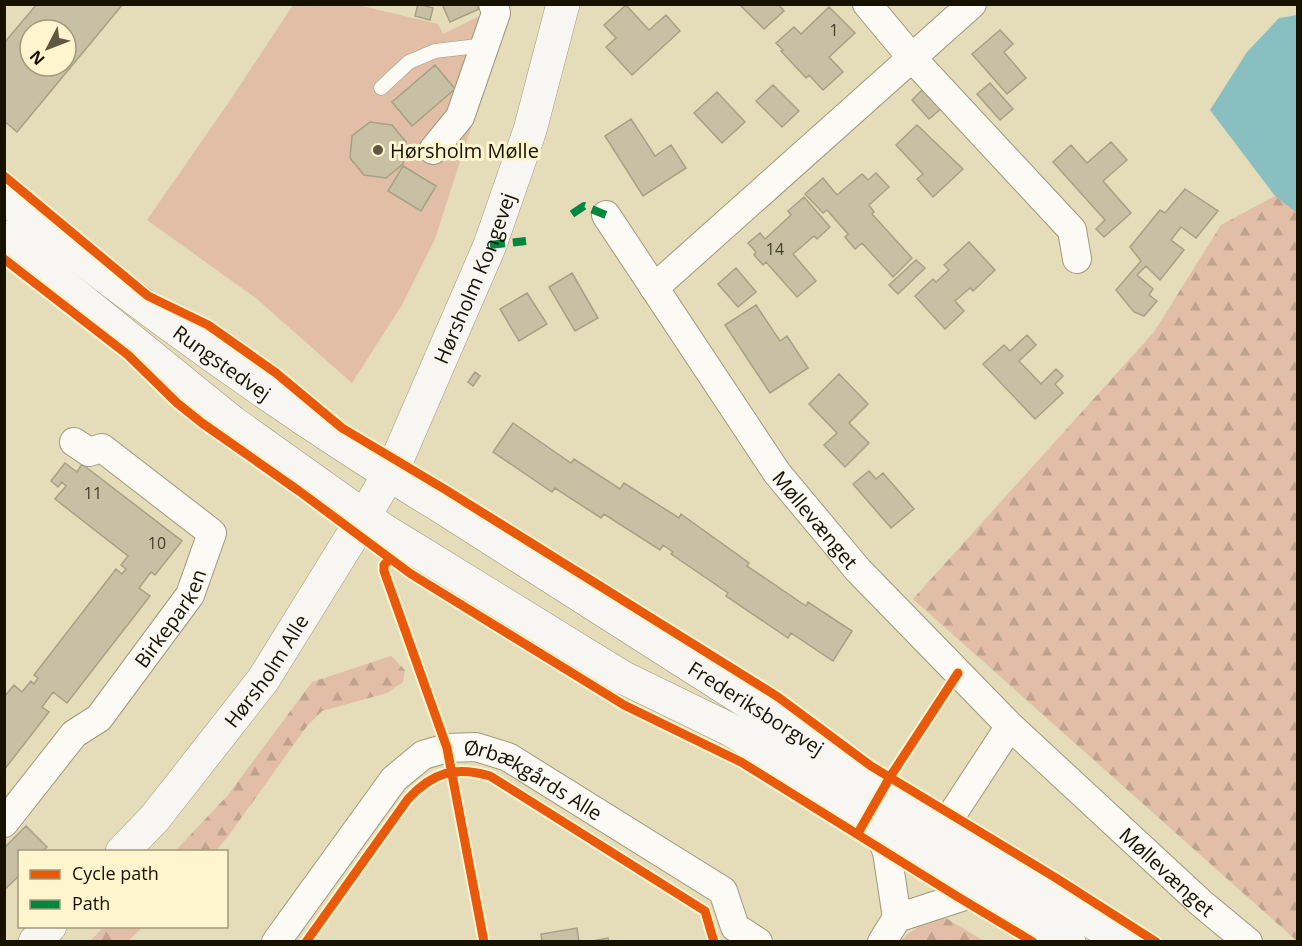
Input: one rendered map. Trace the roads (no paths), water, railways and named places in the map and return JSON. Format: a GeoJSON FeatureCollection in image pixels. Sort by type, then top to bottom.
{"type":"FeatureCollection","features":[{"type":"Feature","properties":{"kind":"main road","name":"Hørsholm Kongevej"},"geometry":{"type":"LineString","coordinates":[[389,475],[490,245],[530,130],[563,4]]}},
{"type":"Feature","properties":{"kind":"main road","name":"Rungstedvej"},"geometry":{"type":"LineString","coordinates":[[4,197],[91,267],[231,371],[340,445],[389,475]]}},
{"type":"Feature","properties":{"kind":"main road","name":"Rungstedvej"},"geometry":{"type":"LineString","coordinates":[[4,235],[232,422],[364,517]]}},
{"type":"Feature","properties":{"kind":"main road"},"geometry":{"type":"LineString","coordinates":[[4,235],[40,252],[150,341],[299,448],[327,465],[389,475]]}},
{"type":"Feature","properties":{"kind":"main road","name":"Hørsholm Alle"},"geometry":{"type":"LineString","coordinates":[[124,850],[154,819],[262,680],[389,475]]}},
{"type":"Feature","properties":{"kind":"main road","name":"Frederiksborgvej"},"geometry":{"type":"LineString","coordinates":[[389,475],[1124,942]]}},
{"type":"Feature","properties":{"kind":"main road"},"geometry":{"type":"LineString","coordinates":[[364,517],[422,528],[601,639],[712,698],[748,703]]}},
{"type":"Feature","properties":{"kind":"main road","name":"Frederiksborgvej"},"geometry":{"type":"LineString","coordinates":[[364,517],[622,677],[733,731],[1069,942]]}},
{"type":"Feature","properties":{"kind":"main road"},"geometry":{"type":"LineString","coordinates":[[35,942],[49,928]]}},
{"type":"Feature","properties":{"kind":"street"},"geometry":{"type":"LineString","coordinates":[[433,150],[460,117],[496,13],[493,4]]}},
{"type":"Feature","properties":{"kind":"street"},"geometry":{"type":"LineString","coordinates":[[867,4],[912,58],[1072,230],[1077,259]]}},
{"type":"Feature","properties":{"kind":"street"},"geometry":{"type":"LineString","coordinates":[[654,288],[972,4]]}},
{"type":"Feature","properties":{"kind":"street","name":"Møllevænget"},"geometry":{"type":"LineString","coordinates":[[606,215],[777,473],[858,570],[1010,726],[1201,903],[1248,942]]}},
{"type":"Feature","properties":{"kind":"street","name":"Birkeparken"},"geometry":{"type":"LineString","coordinates":[[4,823],[74,734],[99,718],[190,595],[212,533],[102,448],[89,452],[74,442]]}},
{"type":"Feature","properties":{"kind":"street"},"geometry":{"type":"LineString","coordinates":[[926,854],[1010,726]]}},
{"type":"Feature","properties":{"kind":"street","name":"Ørbækgårds Alle"},"geometry":{"type":"LineString","coordinates":[[276,942],[394,779],[423,754],[447,748],[476,747],[508,757],[723,891],[735,927],[758,942]]}},
{"type":"Feature","properties":{"kind":"street"},"geometry":{"type":"LineString","coordinates":[[875,822],[887,852],[897,918]]}},
{"type":"Feature","properties":{"kind":"street"},"geometry":{"type":"LineString","coordinates":[[882,942],[897,918],[983,890]]}},
{"type":"Feature","properties":{"kind":"lane"},"geometry":{"type":"LineString","coordinates":[[381,88],[409,62],[435,51],[486,45]]}},
{"type":"Feature","properties":{"kind":"water"},"geometry":{"type":"Polygon","coordinates":[[[1298,15],[1297,213],[1275,196],[1210,110],[1247,52],[1279,18],[1298,15]]]}},
{"type":"Feature","properties":{"kind":"place","name":"Hørsholm Mølle"},"geometry":{"type":"Point","coordinates":[378,150]}}]}
